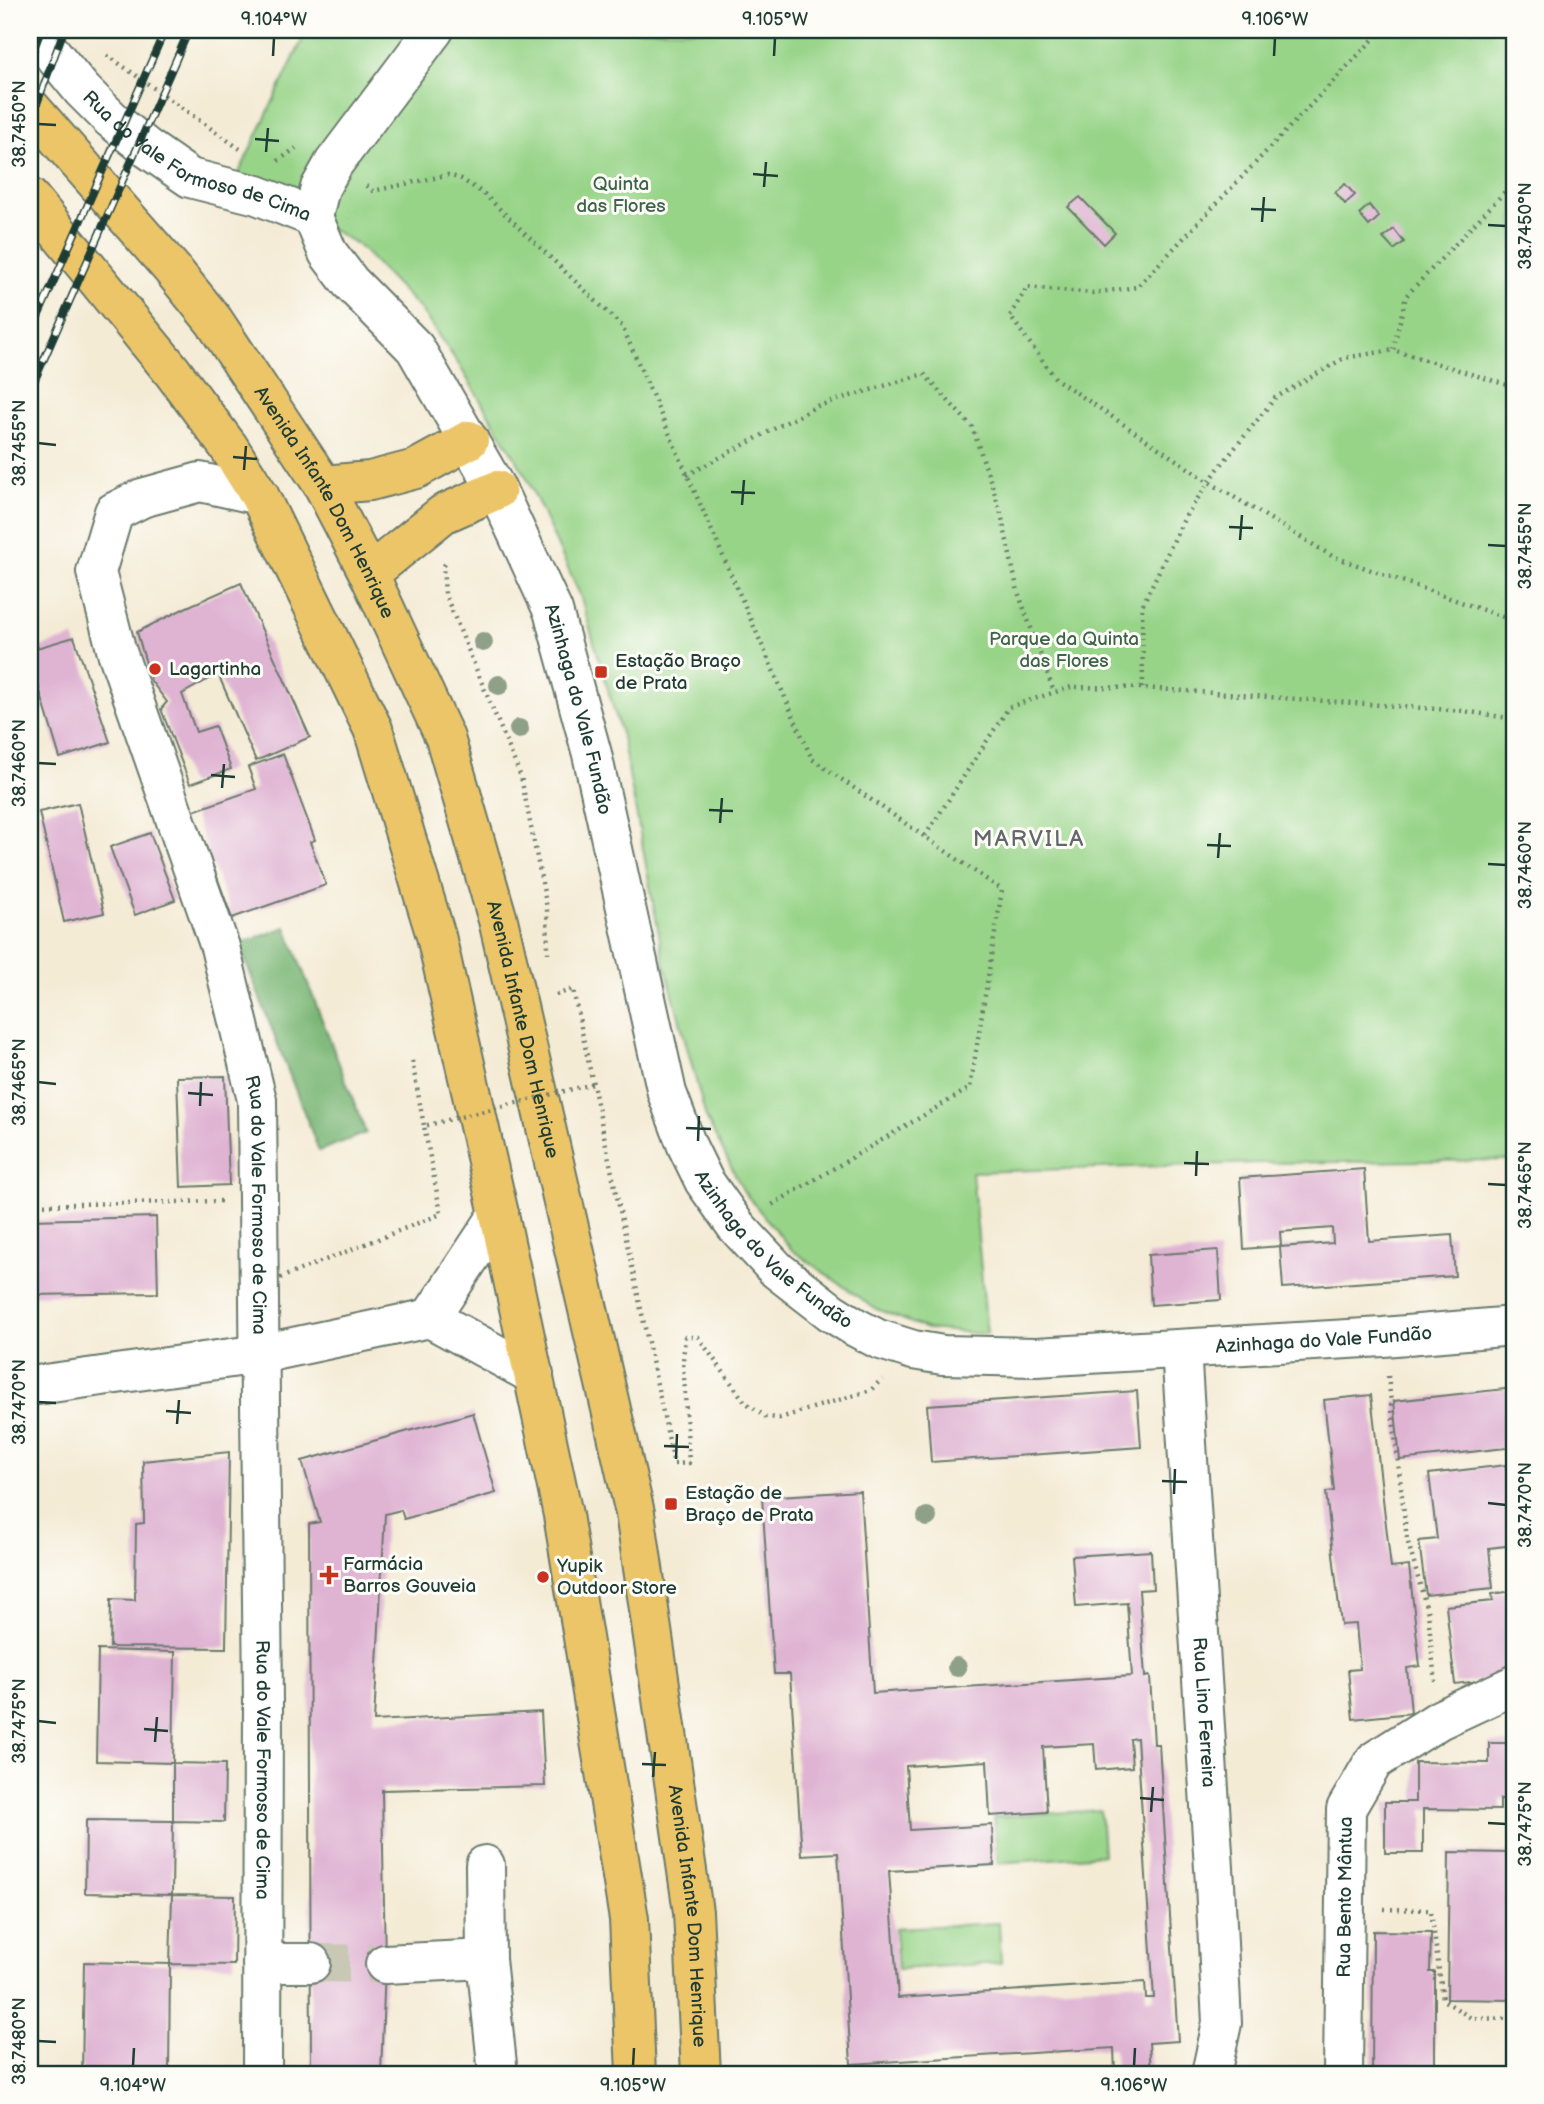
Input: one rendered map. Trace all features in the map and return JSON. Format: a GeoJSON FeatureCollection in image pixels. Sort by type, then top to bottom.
{"type":"FeatureCollection","features":[{"type":"Feature","properties":{"kind":"main road","name":"Avenida Infante Dom Henrique"},"geometry":{"type":"LineString","coordinates":[[30,107],[196,298],[323,485],[369,574],[445,738],[498,920],[635,1513],[693,1912],[701,2074]]}},
{"type":"Feature","properties":{"kind":"main road"},"geometry":{"type":"LineString","coordinates":[[30,198],[201,408],[259,495],[373,729],[436,936],[564,1515],[629,1919],[636,2074]]}},
{"type":"Feature","properties":{"kind":"main road"},"geometry":{"type":"LineString","coordinates":[[323,485],[370,481],[416,468],[469,440]]}},
{"type":"Feature","properties":{"kind":"main road"},"geometry":{"type":"LineString","coordinates":[[369,574],[443,514],[497,490]]}},
{"type":"Feature","properties":{"kind":"street","name":"Rua do Vale Formoso de Cima"},"geometry":{"type":"LineString","coordinates":[[36,30],[41,40],[82,90],[111,119],[190,178],[257,195],[313,217],[328,253],[350,282],[415,348],[497,490]]}},
{"type":"Feature","properties":{"kind":"street"},"geometry":{"type":"LineString","coordinates":[[313,217],[320,188],[334,163],[434,30]]}},
{"type":"Feature","properties":{"kind":"street","name":"Rua do Vale Formoso de Cima"},"geometry":{"type":"LineString","coordinates":[[259,495],[200,482],[142,498],[114,512],[96,572],[116,649],[220,947],[257,1100],[263,1689],[262,2074]]}},
{"type":"Feature","properties":{"kind":"street","name":"Azinhaga do Vale Fundão"},"geometry":{"type":"LineString","coordinates":[[497,490],[553,611],[573,680],[592,754],[667,1093],[687,1146],[705,1181],[736,1226],[777,1270],[831,1312],[878,1339],[913,1350],[943,1355],[1037,1357],[1383,1338],[1514,1326]]}},
{"type":"Feature","properties":{"kind":"street"},"geometry":{"type":"LineString","coordinates":[[430,1318],[499,1214]]}},
{"type":"Feature","properties":{"kind":"street"},"geometry":{"type":"LineString","coordinates":[[30,1386],[260,1354],[430,1318],[534,1375]]}},
{"type":"Feature","properties":{"kind":"street","name":"Rua Lino Ferreira"},"geometry":{"type":"LineString","coordinates":[[1181,1349],[1222,2009],[1222,2023],[1211,2074]]}},
{"type":"Feature","properties":{"kind":"street","name":"Rua Bento Mântua"},"geometry":{"type":"LineString","coordinates":[[1343,2074],[1346,1809],[1374,1760],[1439,1720],[1514,1685]]}},
{"type":"Feature","properties":{"kind":"street"},"geometry":{"type":"LineString","coordinates":[[485,1865],[486,1959],[498,2074]]}},
{"type":"Feature","properties":{"kind":"street"},"geometry":{"type":"LineString","coordinates":[[385,1964],[486,1959]]}},
{"type":"Feature","properties":{"kind":"street"},"geometry":{"type":"LineString","coordinates":[[262,1963],[311,1963]]}},
{"type":"Feature","properties":{"kind":"path"},"geometry":{"type":"LineString","coordinates":[[1382,30],[1137,287],[1093,293],[1027,287],[1010,316],[1056,379],[1209,482],[1332,556],[1514,621]]}},
{"type":"Feature","properties":{"kind":"path"},"geometry":{"type":"LineString","coordinates":[[105,54],[238,148],[250,153]]}},
{"type":"Feature","properties":{"kind":"path"},"geometry":{"type":"LineString","coordinates":[[270,160],[277,162],[306,142]]}},
{"type":"Feature","properties":{"kind":"path"},"geometry":{"type":"LineString","coordinates":[[364,185],[373,191],[447,175],[461,179],[483,193],[622,326],[812,760],[1002,890],[970,1087],[736,1226]]}},
{"type":"Feature","properties":{"kind":"path"},"geometry":{"type":"LineString","coordinates":[[1393,350],[1406,296],[1514,182]]}},
{"type":"Feature","properties":{"kind":"path"},"geometry":{"type":"LineString","coordinates":[[1143,688],[1142,606],[1185,517],[1275,398],[1345,358],[1393,350],[1514,387]]}},
{"type":"Feature","properties":{"kind":"path"},"geometry":{"type":"LineString","coordinates":[[687,475],[817,407],[924,374],[972,427],[1000,509],[1018,592],[1054,692]]}},
{"type":"Feature","properties":{"kind":"path"},"geometry":{"type":"LineString","coordinates":[[448,559],[443,567],[445,594],[520,777],[547,908],[548,959]]}},
{"type":"Feature","properties":{"kind":"path"},"geometry":{"type":"LineString","coordinates":[[925,836],[1009,708],[1071,687],[1143,688],[1464,711],[1514,719]]}},
{"type":"Feature","properties":{"kind":"path"},"geometry":{"type":"LineString","coordinates":[[549,997],[573,989],[674,1464],[689,1463],[683,1361],[685,1337],[698,1338],[745,1402],[765,1417],[780,1418],[871,1390],[913,1350]]}},
{"type":"Feature","properties":{"kind":"path"},"geometry":{"type":"LineString","coordinates":[[280,1278],[441,1214],[412,1061]]}},
{"type":"Feature","properties":{"kind":"path"},"geometry":{"type":"LineString","coordinates":[[424,1126],[593,1084]]}},
{"type":"Feature","properties":{"kind":"path"},"geometry":{"type":"LineString","coordinates":[[30,1205],[257,1200]]}},
{"type":"Feature","properties":{"kind":"path"},"geometry":{"type":"LineString","coordinates":[[1383,1338],[1407,1538],[1428,1614],[1439,1720]]}},
{"type":"Feature","properties":{"kind":"path"},"geometry":{"type":"LineString","coordinates":[[1345,1909],[1431,1910],[1443,2000],[1471,2018],[1514,2019]]}},
{"type":"Feature","properties":{"kind":"green space","name":"Parque da Quinta das Flores"},"geometry":{"type":"Polygon","coordinates":[[[307,30],[1514,30],[1514,1160],[1259,1163],[972,1172],[987,1334],[927,1329],[874,1308],[792,1250],[744,1192],[706,1118],[664,961],[622,737],[580,595],[525,474],[459,365],[421,310],[358,245],[238,175],[307,30]]]}},
{"type":"Feature","properties":{"kind":"green space"},"geometry":{"type":"Polygon","coordinates":[[[286,927],[366,1133],[319,1151],[239,944],[286,927]]]}},
{"type":"Feature","properties":{"kind":"green space"},"geometry":{"type":"Polygon","coordinates":[[[1100,1810],[1103,1855],[998,1863],[994,1817],[1100,1810]]]}},
{"type":"Feature","properties":{"kind":"green space"},"geometry":{"type":"Polygon","coordinates":[[[999,1923],[1001,1963],[898,1969],[895,1928],[999,1923]]]}},
{"type":"Feature","properties":{"kind":"building"},"geometry":{"type":"Polygon","coordinates":[[[1345,184],[1355,195],[1345,204],[1335,192],[1345,184]]]}},
{"type":"Feature","properties":{"kind":"building"},"geometry":{"type":"Polygon","coordinates":[[[1080,197],[1115,233],[1104,244],[1068,207],[1080,197]]]}},
{"type":"Feature","properties":{"kind":"building"},"geometry":{"type":"Polygon","coordinates":[[[1369,205],[1379,217],[1369,226],[1359,214],[1369,205]]]}},
{"type":"Feature","properties":{"kind":"building"},"geometry":{"type":"Polygon","coordinates":[[[1394,229],[1404,242],[1394,250],[1383,238],[1394,229]]]}},
{"type":"Feature","properties":{"kind":"building"},"geometry":{"type":"Polygon","coordinates":[[[241,583],[310,737],[256,761],[218,674],[182,694],[196,732],[215,726],[231,769],[190,784],[161,709],[167,702],[151,681],[137,632],[241,583]]]}},
{"type":"Feature","properties":{"kind":"building"},"geometry":{"type":"Polygon","coordinates":[[[74,637],[110,742],[60,758],[30,658],[30,650],[74,637]]]}},
{"type":"Feature","properties":{"kind":"building"},"geometry":{"type":"Polygon","coordinates":[[[283,754],[315,840],[310,842],[326,885],[232,918],[193,811],[256,789],[248,767],[283,754]]]}},
{"type":"Feature","properties":{"kind":"building"},"geometry":{"type":"Polygon","coordinates":[[[78,803],[104,913],[64,922],[39,812],[78,803]]]}},
{"type":"Feature","properties":{"kind":"building"},"geometry":{"type":"Polygon","coordinates":[[[150,833],[175,900],[135,915],[110,847],[150,833]]]}},
{"type":"Feature","properties":{"kind":"building"},"geometry":{"type":"Polygon","coordinates":[[[225,1076],[229,1185],[181,1187],[177,1077],[225,1076]]]}},
{"type":"Feature","properties":{"kind":"building"},"geometry":{"type":"Polygon","coordinates":[[[1364,1169],[1369,1241],[1452,1235],[1455,1276],[1283,1288],[1280,1247],[1333,1243],[1332,1228],[1280,1232],[1281,1246],[1244,1249],[1240,1178],[1364,1169]]]}},
{"type":"Feature","properties":{"kind":"building"},"geometry":{"type":"Polygon","coordinates":[[[156,1217],[158,1293],[30,1295],[30,1220],[156,1217]]]}},
{"type":"Feature","properties":{"kind":"building"},"geometry":{"type":"Polygon","coordinates":[[[1218,1250],[1221,1300],[1151,1305],[1148,1255],[1218,1250]]]}},
{"type":"Feature","properties":{"kind":"building"},"geometry":{"type":"Polygon","coordinates":[[[1514,1388],[1514,1447],[1400,1460],[1394,1401],[1514,1388]]]}},
{"type":"Feature","properties":{"kind":"building"},"geometry":{"type":"Polygon","coordinates":[[[1137,1391],[1141,1447],[931,1462],[927,1405],[1137,1391]]]}},
{"type":"Feature","properties":{"kind":"building"},"geometry":{"type":"Polygon","coordinates":[[[1371,1395],[1391,1568],[1409,1566],[1420,1666],[1407,1668],[1411,1713],[1353,1719],[1348,1670],[1360,1669],[1356,1624],[1341,1625],[1326,1492],[1334,1491],[1324,1400],[1371,1395]]]}},
{"type":"Feature","properties":{"kind":"building"},"geometry":{"type":"Polygon","coordinates":[[[473,1413],[496,1493],[404,1519],[401,1510],[385,1514],[374,1721],[541,1712],[545,1786],[382,1790],[385,1964],[381,2074],[311,2074],[309,1524],[320,1522],[302,1461],[473,1413]]]}},
{"type":"Feature","properties":{"kind":"building"},"geometry":{"type":"Polygon","coordinates":[[[229,1452],[226,1648],[110,1647],[111,1599],[135,1600],[136,1524],[144,1523],[143,1461],[229,1452]]]}},
{"type":"Feature","properties":{"kind":"building"},"geometry":{"type":"Polygon","coordinates":[[[1506,1465],[1514,1545],[1489,1548],[1493,1588],[1426,1595],[1419,1541],[1437,1539],[1429,1474],[1506,1465]]]}},
{"type":"Feature","properties":{"kind":"building"},"geometry":{"type":"Polygon","coordinates":[[[860,1491],[873,1693],[1132,1676],[1127,1603],[1076,1607],[1072,1556],[1151,1551],[1153,1589],[1139,1590],[1145,1677],[1150,1676],[1154,1744],[1159,1744],[1178,2041],[1149,2043],[1151,2071],[1115,2073],[1114,2048],[851,2064],[838,1853],[802,1855],[790,1674],[774,1674],[762,1497],[860,1491]],[[1137,1738],[1130,1739],[1132,1767],[1096,1770],[1094,1744],[1043,1747],[1047,1812],[990,1816],[987,1761],[906,1766],[910,1830],[992,1825],[994,1865],[889,1871],[898,1998],[1145,1982],[1146,1998],[1154,1998],[1137,1738]]]}},
{"type":"Feature","properties":{"kind":"building"},"geometry":{"type":"Polygon","coordinates":[[[1514,1591],[1514,1658],[1509,1659],[1511,1677],[1455,1684],[1446,1606],[1493,1601],[1492,1594],[1514,1591]]]}},
{"type":"Feature","properties":{"kind":"building"},"geometry":{"type":"Polygon","coordinates":[[[98,1650],[175,1652],[173,1763],[96,1761],[98,1650]]]}},
{"type":"Feature","properties":{"kind":"building"},"geometry":{"type":"Polygon","coordinates":[[[1489,1743],[1514,1743],[1514,1799],[1500,1799],[1500,1810],[1423,1809],[1423,1853],[1385,1853],[1385,1802],[1415,1802],[1415,1762],[1489,1763],[1489,1743]]]}},
{"type":"Feature","properties":{"kind":"building"},"geometry":{"type":"Polygon","coordinates":[[[173,1763],[225,1764],[224,1822],[173,1821],[173,1763]]]}},
{"type":"Feature","properties":{"kind":"building"},"geometry":{"type":"Polygon","coordinates":[[[86,1820],[173,1821],[172,1895],[85,1893],[86,1820]]]}},
{"type":"Feature","properties":{"kind":"building"},"geometry":{"type":"Polygon","coordinates":[[[1449,1852],[1514,1853],[1514,2000],[1447,1999],[1449,1852]]]}},
{"type":"Feature","properties":{"kind":"building"},"geometry":{"type":"Polygon","coordinates":[[[172,1895],[235,1896],[234,1965],[170,1964],[172,1895]]]}},
{"type":"Feature","properties":{"kind":"building"},"geometry":{"type":"Polygon","coordinates":[[[1373,1931],[1431,1932],[1430,1972],[1435,1972],[1435,2074],[1372,2074],[1373,1931]]]}},
{"type":"Feature","properties":{"kind":"building"},"geometry":{"type":"Polygon","coordinates":[[[84,1962],[170,1964],[169,2074],[82,2074],[84,1962]]]}},
{"type":"Feature","properties":{"kind":"tunnel"},"geometry":{"type":"LineString","coordinates":[[311,1963],[385,1964]]}},
{"type":"Feature","properties":{"kind":"railway"},"geometry":{"type":"LineString","coordinates":[[30,59],[41,30]]}},
{"type":"Feature","properties":{"kind":"railway"},"geometry":{"type":"LineString","coordinates":[[30,123],[64,30]]}},
{"type":"Feature","properties":{"kind":"railway"},"geometry":{"type":"LineString","coordinates":[[30,335],[165,30]]}},
{"type":"Feature","properties":{"kind":"railway"},"geometry":{"type":"LineString","coordinates":[[30,391],[189,30]]}},
{"type":"Feature","properties":{"kind":"place","name":"Lagartinha"},"geometry":{"type":"Point","coordinates":[155,669]}},
{"type":"Feature","properties":{"kind":"place","name":"Estação Braço de Prata"},"geometry":{"type":"Point","coordinates":[601,672]}},
{"type":"Feature","properties":{"kind":"place","name":"Estação de Braço de Prata"},"geometry":{"type":"Point","coordinates":[671,1504]}},
{"type":"Feature","properties":{"kind":"place","name":"Farmácia Barros Gouveia"},"geometry":{"type":"Point","coordinates":[329,1575]}},
{"type":"Feature","properties":{"kind":"place","name":"Yupik Outdoor Store"},"geometry":{"type":"Point","coordinates":[543,1577]}},
{"type":"Feature","properties":{"kind":"district","name":"MARVILA"},"geometry":{"type":"Point","coordinates":[1029,839]}},
{"type":"Feature","properties":{"kind":"park label","name":"Quinta das Flores"},"geometry":{"type":"Point","coordinates":[621,195]}}]}
